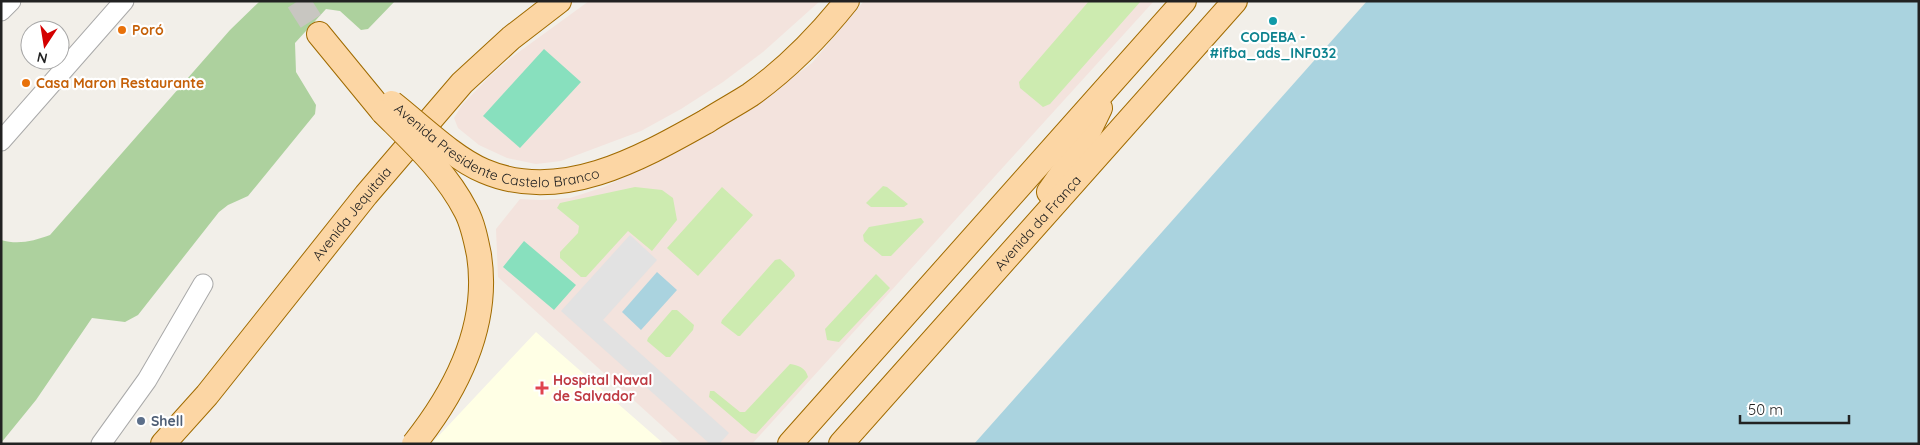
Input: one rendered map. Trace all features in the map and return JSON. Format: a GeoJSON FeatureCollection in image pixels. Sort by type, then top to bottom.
{"type":"FeatureCollection","features":[{"type":"Feature","properties":{"kind":"main road","name":"Avenida Jequitaia"},"geometry":{"type":"LineString","coordinates":[[163,444],[207,395],[366,195],[462,83],[511,38],[558,1]]}},
{"type":"Feature","properties":{"kind":"main road","name":"Avenida Presidente Castelo Branco"},"geometry":{"type":"LineString","coordinates":[[388,107],[476,167],[502,177],[530,182],[558,182],[581,178],[624,164],[662,146],[750,95],[788,65],[825,28],[847,1]]}},
{"type":"Feature","properties":{"kind":"main road"},"geometry":{"type":"LineString","coordinates":[[790,444],[1184,1]]}},
{"type":"Feature","properties":{"kind":"main road","name":"Avenida da França"},"geometry":{"type":"LineString","coordinates":[[841,444],[1235,1]]}},
{"type":"Feature","properties":{"kind":"main road","name":"Avenida Presidente Castelo Branco"},"geometry":{"type":"LineString","coordinates":[[319,34],[342,61],[388,107],[452,188],[467,212],[476,240],[481,270],[480,305],[476,328],[467,358],[446,400],[414,444]]}},
{"type":"Feature","properties":{"kind":"main road"},"geometry":{"type":"LineString","coordinates":[[1027,236],[1041,204],[1090,131],[1106,90]]}},
{"type":"Feature","properties":{"kind":"street"},"geometry":{"type":"LineString","coordinates":[[1,11],[11,1]]}},
{"type":"Feature","properties":{"kind":"street"},"geometry":{"type":"LineString","coordinates":[[1,141],[124,1]]}},
{"type":"Feature","properties":{"kind":"street"},"geometry":{"type":"LineString","coordinates":[[101,444],[147,380],[203,284]]}},
{"type":"Feature","properties":{"kind":"shaded area"},"geometry":{"type":"Polygon","coordinates":[[[589,1],[820,1],[763,52],[723,82],[681,109],[641,131],[561,161],[536,164],[507,158],[479,145],[458,128],[454,118],[462,105],[488,78],[512,57],[589,1]]]}},
{"type":"Feature","properties":{"kind":"shaded area"},"geometry":{"type":"Polygon","coordinates":[[[864,1],[1154,1],[752,444],[682,444],[498,277],[496,229],[520,199],[570,198],[604,187],[652,164],[776,90],[812,63],[864,1]]]}},
{"type":"Feature","properties":{"kind":"shaded area"},"geometry":{"type":"Polygon","coordinates":[[[630,235],[657,260],[603,320],[729,433],[719,444],[710,444],[561,311],[630,235]]]}},
{"type":"Feature","properties":{"kind":"shaded area","name":"Hospital Naval de Salvador"},"geometry":{"type":"Polygon","coordinates":[[[536,332],[664,444],[431,444],[536,332]]]}},
{"type":"Feature","properties":{"kind":"green space"},"geometry":{"type":"Polygon","coordinates":[[[260,1],[395,1],[368,29],[361,30],[340,11],[326,9],[295,43],[296,72],[316,105],[315,114],[248,196],[228,205],[219,212],[138,315],[125,322],[92,318],[36,400],[1,443],[1,240],[26,242],[50,235],[230,30],[260,1]]]}},
{"type":"Feature","properties":{"kind":"green space"},"geometry":{"type":"Polygon","coordinates":[[[1089,1],[1141,1],[1050,104],[1043,107],[1020,88],[1019,82],[1089,1]]]}},
{"type":"Feature","properties":{"kind":"green space"},"geometry":{"type":"Polygon","coordinates":[[[544,49],[581,82],[520,148],[483,116],[544,49]]]}},
{"type":"Feature","properties":{"kind":"green space"},"geometry":{"type":"Polygon","coordinates":[[[883,186],[887,187],[908,204],[904,207],[871,207],[866,203],[883,186]]]}},
{"type":"Feature","properties":{"kind":"green space"},"geometry":{"type":"Polygon","coordinates":[[[635,187],[662,190],[673,198],[677,220],[652,251],[628,231],[586,277],[581,277],[560,258],[560,252],[578,233],[579,226],[557,208],[560,203],[635,187]]]}},
{"type":"Feature","properties":{"kind":"green space"},"geometry":{"type":"Polygon","coordinates":[[[722,187],[753,215],[698,276],[667,248],[722,187]]]}},
{"type":"Feature","properties":{"kind":"green space"},"geometry":{"type":"Polygon","coordinates":[[[921,218],[924,222],[891,256],[882,256],[864,241],[863,235],[869,227],[921,218]]]}},
{"type":"Feature","properties":{"kind":"green space"},"geometry":{"type":"Polygon","coordinates":[[[524,241],[576,285],[554,310],[503,267],[524,241]]]}},
{"type":"Feature","properties":{"kind":"green space"},"geometry":{"type":"Polygon","coordinates":[[[780,259],[794,272],[795,276],[738,336],[721,323],[722,320],[775,260],[780,259]]]}},
{"type":"Feature","properties":{"kind":"green space"},"geometry":{"type":"Polygon","coordinates":[[[876,274],[890,288],[839,342],[827,340],[825,329],[876,274]]]}},
{"type":"Feature","properties":{"kind":"green space"},"geometry":{"type":"Polygon","coordinates":[[[672,310],[677,310],[694,325],[693,330],[670,357],[666,357],[647,341],[672,310]]]}},
{"type":"Feature","properties":{"kind":"green space"},"geometry":{"type":"Polygon","coordinates":[[[790,364],[801,368],[808,377],[756,434],[751,433],[709,397],[710,391],[714,391],[740,412],[745,412],[790,364]]]}},
{"type":"Feature","properties":{"kind":"water"},"geometry":{"type":"Polygon","coordinates":[[[1367,1],[1919,1],[1919,444],[974,444],[1367,1]]]}},
{"type":"Feature","properties":{"kind":"water"},"geometry":{"type":"Polygon","coordinates":[[[657,272],[677,290],[641,330],[622,312],[657,272]]]}},
{"type":"Feature","properties":{"kind":"tunnel"},"geometry":{"type":"LineString","coordinates":[[298,1],[319,34]]}},
{"type":"Feature","properties":{"kind":"place","name":"CODEBA - #ifba_ads_INF032"},"geometry":{"type":"Point","coordinates":[1273,21]}},
{"type":"Feature","properties":{"kind":"place","name":"Poró"},"geometry":{"type":"Point","coordinates":[122,30]}},
{"type":"Feature","properties":{"kind":"place","name":"Casa Maron Restaurante"},"geometry":{"type":"Point","coordinates":[26,83]}},
{"type":"Feature","properties":{"kind":"place","name":"Hospital Naval de Salvador"},"geometry":{"type":"Point","coordinates":[542,388]}},
{"type":"Feature","properties":{"kind":"place","name":"Shell"},"geometry":{"type":"Point","coordinates":[141,421]}}]}
